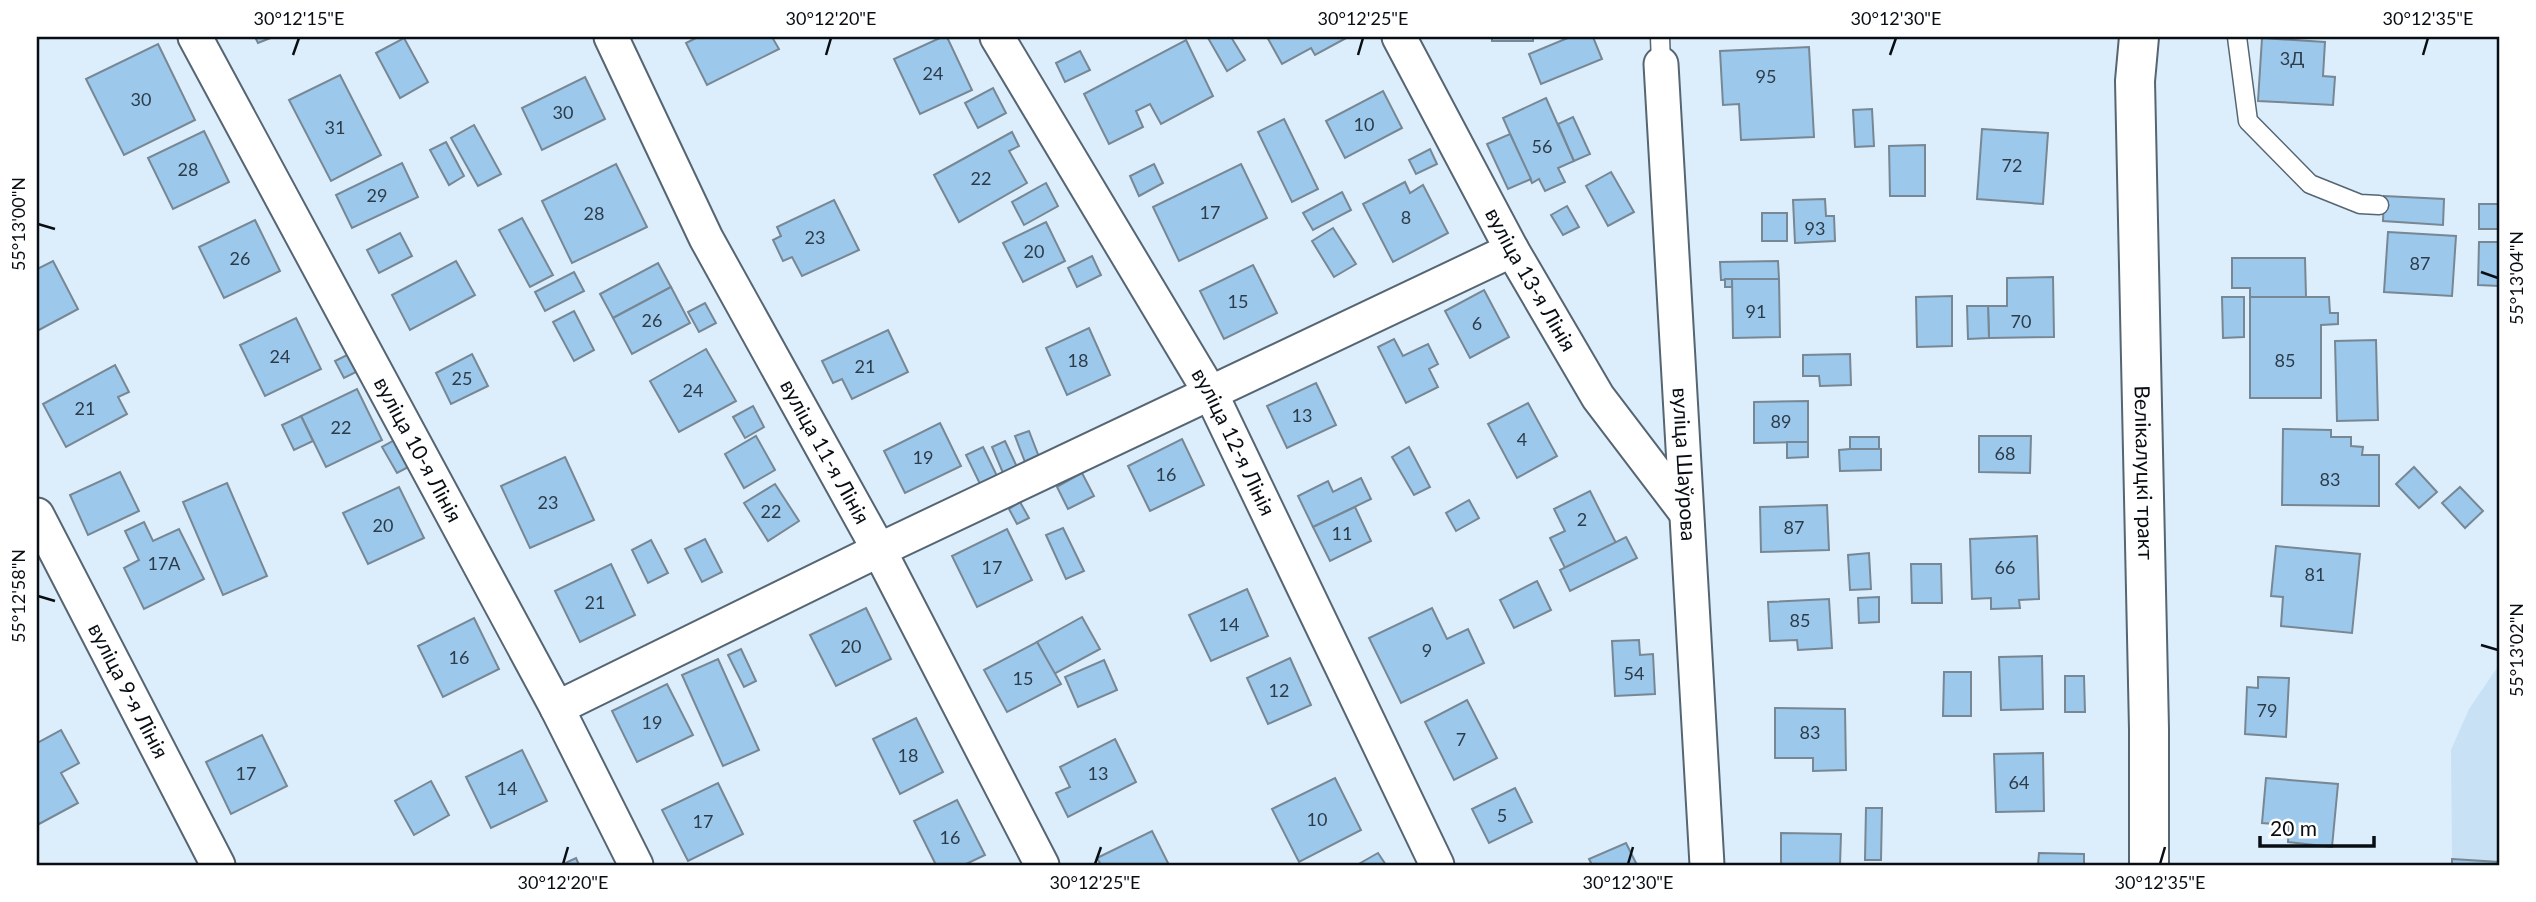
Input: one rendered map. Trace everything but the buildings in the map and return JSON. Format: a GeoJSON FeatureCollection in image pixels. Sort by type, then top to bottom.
{"type":"FeatureCollection","features":[{"type":"Feature","properties":{"kind":"street","name":"вуліца 10-я Лінія"},"geometry":{"type":"LineString","coordinates":[[195,37],[557,708],[636,865]]}},
{"type":"Feature","properties":{"kind":"street","name":"вуліца 11-я Лінія"},"geometry":{"type":"LineString","coordinates":[[611,37],[706,239],[879,550],[1042,865]]}},
{"type":"Feature","properties":{"kind":"street","name":"вуліца 12-я Лінія"},"geometry":{"type":"LineString","coordinates":[[997,37],[1210,394],[1437,865]]}},
{"type":"Feature","properties":{"kind":"street","name":"вуліца 13-я Лінія"},"geometry":{"type":"LineString","coordinates":[[1399,37],[1512,250],[1598,397],[1684,510]]}},
{"type":"Feature","properties":{"kind":"street","name":"Велікалуцкі тракт"},"geometry":{"type":"LineString","coordinates":[[2139,37],[2134,81],[2149,729],[2149,865]]}},
{"type":"Feature","properties":{"kind":"street","name":"вуліца Шаўрова"},"geometry":{"type":"LineString","coordinates":[[1661,50],[1684,510],[1707,865]]}},
{"type":"Feature","properties":{"kind":"street"},"geometry":{"type":"LineString","coordinates":[[557,708],[879,550],[1512,250]]}},
{"type":"Feature","properties":{"kind":"street","name":"вуліца 9-я Лінія"},"geometry":{"type":"LineString","coordinates":[[37,515],[218,865]]}},
{"type":"Feature","properties":{"kind":"lane"},"geometry":{"type":"LineString","coordinates":[[2237,37],[2248,121],[2310,184],[2360,204],[2379,205]]}},
{"type":"Feature","properties":{"kind":"shaded area"},"geometry":{"type":"Polygon","coordinates":[[[2499,665],[2499,865],[2452,865],[2451,750],[2469,709],[2499,665]]]}}]}
